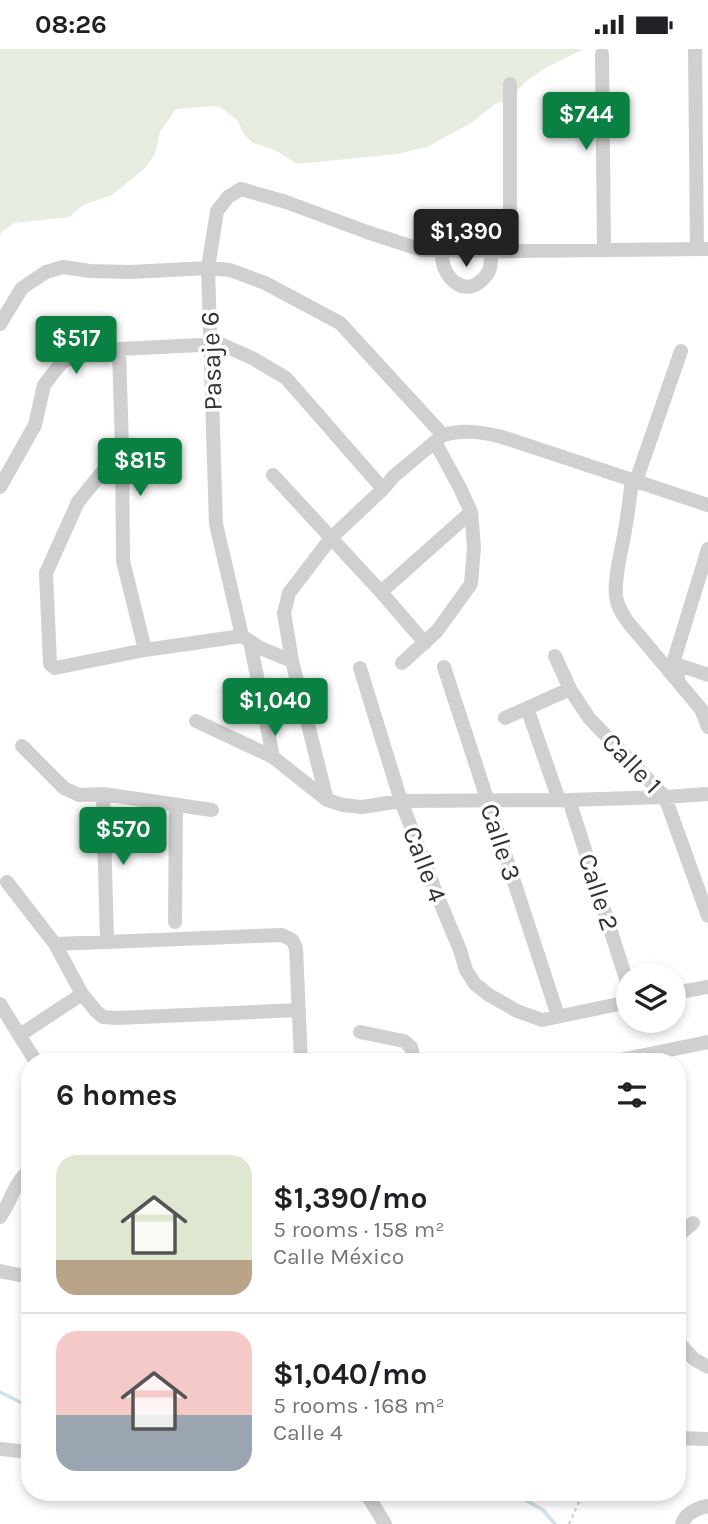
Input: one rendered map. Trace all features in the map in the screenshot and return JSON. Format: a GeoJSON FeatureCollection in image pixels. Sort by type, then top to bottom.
{"type":"FeatureCollection","features":[{"type":"Feature","properties":{"kind":"street"},"geometry":{"type":"LineString","coordinates":[[492,250],[489,269],[483,279],[467,288],[457,285],[444,268],[442,250],[703,249],[695,49]]}},
{"type":"Feature","properties":{"kind":"street"},"geometry":{"type":"LineString","coordinates":[[602,54],[604,250]]}},
{"type":"Feature","properties":{"kind":"street"},"geometry":{"type":"LineString","coordinates":[[510,84],[510,251]]}},
{"type":"Feature","properties":{"kind":"street","name":"Pasaje 6"},"geometry":{"type":"LineString","coordinates":[[273,757],[216,524],[208,268],[217,211],[228,197],[241,189],[422,250],[442,250]]}},
{"type":"Feature","properties":{"kind":"street"},"geometry":{"type":"LineString","coordinates":[[0,324],[22,288],[46,272],[63,267],[130,272],[208,268],[230,270],[265,283],[340,323],[439,438],[471,512],[474,547],[471,584],[437,631],[402,663]]}},
{"type":"Feature","properties":{"kind":"street"},"geometry":{"type":"LineString","coordinates":[[0,487],[35,425],[44,384],[62,362],[84,353],[119,349],[221,344],[254,359],[286,379],[383,489]]}},
{"type":"Feature","properties":{"kind":"street"},"geometry":{"type":"LineString","coordinates":[[119,349],[123,561],[145,650]]}},
{"type":"Feature","properties":{"kind":"street"},"geometry":{"type":"LineString","coordinates":[[681,351],[634,480],[616,599],[627,621],[701,709],[708,727]]}},
{"type":"Feature","properties":{"kind":"street"},"geometry":{"type":"LineString","coordinates":[[327,800],[292,661],[284,613],[289,593],[331,538],[394,476],[439,438],[452,432],[480,432],[502,437],[708,505]]}},
{"type":"Feature","properties":{"kind":"street"},"geometry":{"type":"LineString","coordinates":[[122,448],[78,502],[46,573],[51,666],[55,668],[145,650],[246,638],[260,648],[292,661]]}},
{"type":"Feature","properties":{"kind":"street"},"geometry":{"type":"LineString","coordinates":[[273,475],[381,591],[425,643]]}},
{"type":"Feature","properties":{"kind":"street"},"geometry":{"type":"LineString","coordinates":[[381,591],[471,512]]}},
{"type":"Feature","properties":{"kind":"street"},"geometry":{"type":"LineString","coordinates":[[682,687],[673,663],[708,549]]}},
{"type":"Feature","properties":{"kind":"street","name":"Calle 1"},"geometry":{"type":"LineString","coordinates":[[555,656],[570,689],[589,719],[666,797],[708,916]]}},
{"type":"Feature","properties":{"kind":"street"},"geometry":{"type":"LineString","coordinates":[[673,663],[708,675]]}},
{"type":"Feature","properties":{"kind":"street","name":"Calle 4"},"geometry":{"type":"LineString","coordinates":[[360,667],[401,801],[466,970],[475,984],[517,1011],[542,1020],[558,1016]]}},
{"type":"Feature","properties":{"kind":"street","name":"Calle 3"},"geometry":{"type":"LineString","coordinates":[[444,667],[558,1016]]}},
{"type":"Feature","properties":{"kind":"street"},"geometry":{"type":"LineString","coordinates":[[505,718],[570,689]]}},
{"type":"Feature","properties":{"kind":"street","name":"Calle 2"},"geometry":{"type":"LineString","coordinates":[[527,708],[564,800],[620,963]]}},
{"type":"Feature","properties":{"kind":"street"},"geometry":{"type":"LineString","coordinates":[[196,721],[273,757],[327,800],[343,805],[362,807],[401,801],[564,800],[708,794]]}},
{"type":"Feature","properties":{"kind":"street"},"geometry":{"type":"LineString","coordinates":[[22,746],[64,788],[79,795],[103,794],[212,810]]}},
{"type":"Feature","properties":{"kind":"street"},"geometry":{"type":"LineString","coordinates":[[103,794],[107,941]]}},
{"type":"Feature","properties":{"kind":"street"},"geometry":{"type":"LineString","coordinates":[[175,922],[176,805]]}},
{"type":"Feature","properties":{"kind":"street"},"geometry":{"type":"LineString","coordinates":[[7,882],[55,944],[82,994],[103,1017],[299,1010]]}},
{"type":"Feature","properties":{"kind":"street"},"geometry":{"type":"LineString","coordinates":[[55,944],[282,935],[292,940],[296,948],[301,1053]]}},
{"type":"Feature","properties":{"kind":"street"},"geometry":{"type":"LineString","coordinates":[[686,991],[708,987]]}},
{"type":"Feature","properties":{"kind":"street"},"geometry":{"type":"LineString","coordinates":[[20,1035],[82,994]]}},
{"type":"Feature","properties":{"kind":"street"},"geometry":{"type":"LineString","coordinates":[[0,1004],[31,1053]]}},
{"type":"Feature","properties":{"kind":"street"},"geometry":{"type":"LineString","coordinates":[[558,1016],[616,1004]]}},
{"type":"Feature","properties":{"kind":"street"},"geometry":{"type":"LineString","coordinates":[[360,1032],[404,1041],[412,1053]]}},
{"type":"Feature","properties":{"kind":"street"},"geometry":{"type":"LineString","coordinates":[[654,1053],[708,1042]]}},
{"type":"Feature","properties":{"kind":"street"},"geometry":{"type":"LineString","coordinates":[[0,1217],[21,1180]]}},
{"type":"Feature","properties":{"kind":"street"},"geometry":{"type":"LineString","coordinates":[[686,1229],[693,1223]]}},
{"type":"Feature","properties":{"kind":"street"},"geometry":{"type":"LineString","coordinates":[[0,1271],[21,1275]]}},
{"type":"Feature","properties":{"kind":"street"},"geometry":{"type":"LineString","coordinates":[[686,1351],[708,1367]]}},
{"type":"Feature","properties":{"kind":"street"},"geometry":{"type":"LineString","coordinates":[[686,1438],[708,1439]]}},
{"type":"Feature","properties":{"kind":"street"},"geometry":{"type":"LineString","coordinates":[[0,1450],[21,1451]]}},
{"type":"Feature","properties":{"kind":"street"},"geometry":{"type":"LineString","coordinates":[[371,1501],[385,1524]]}},
{"type":"Feature","properties":{"kind":"street"},"geometry":{"type":"LineString","coordinates":[[682,1524],[684,1518],[702,1507]]}},
{"type":"Feature","properties":{"kind":"path"},"geometry":{"type":"LineString","coordinates":[[569,1524],[579,1501]]}},
{"type":"Feature","properties":{"kind":"shaded area"},"geometry":{"type":"Polygon","coordinates":[[[0,49],[583,49],[547,67],[528,80],[506,101],[495,104],[471,123],[427,147],[397,154],[297,164],[275,150],[253,143],[244,134],[237,120],[220,107],[176,109],[160,132],[155,154],[144,169],[112,195],[83,205],[69,217],[14,223],[0,236],[0,49]]]}},
{"type":"Feature","properties":{"kind":"waterway"},"geometry":{"type":"LineString","coordinates":[[0,1392],[21,1402]]}},
{"type":"Feature","properties":{"kind":"waterway"},"geometry":{"type":"LineString","coordinates":[[527,1501],[543,1510],[555,1524]]}}]}
